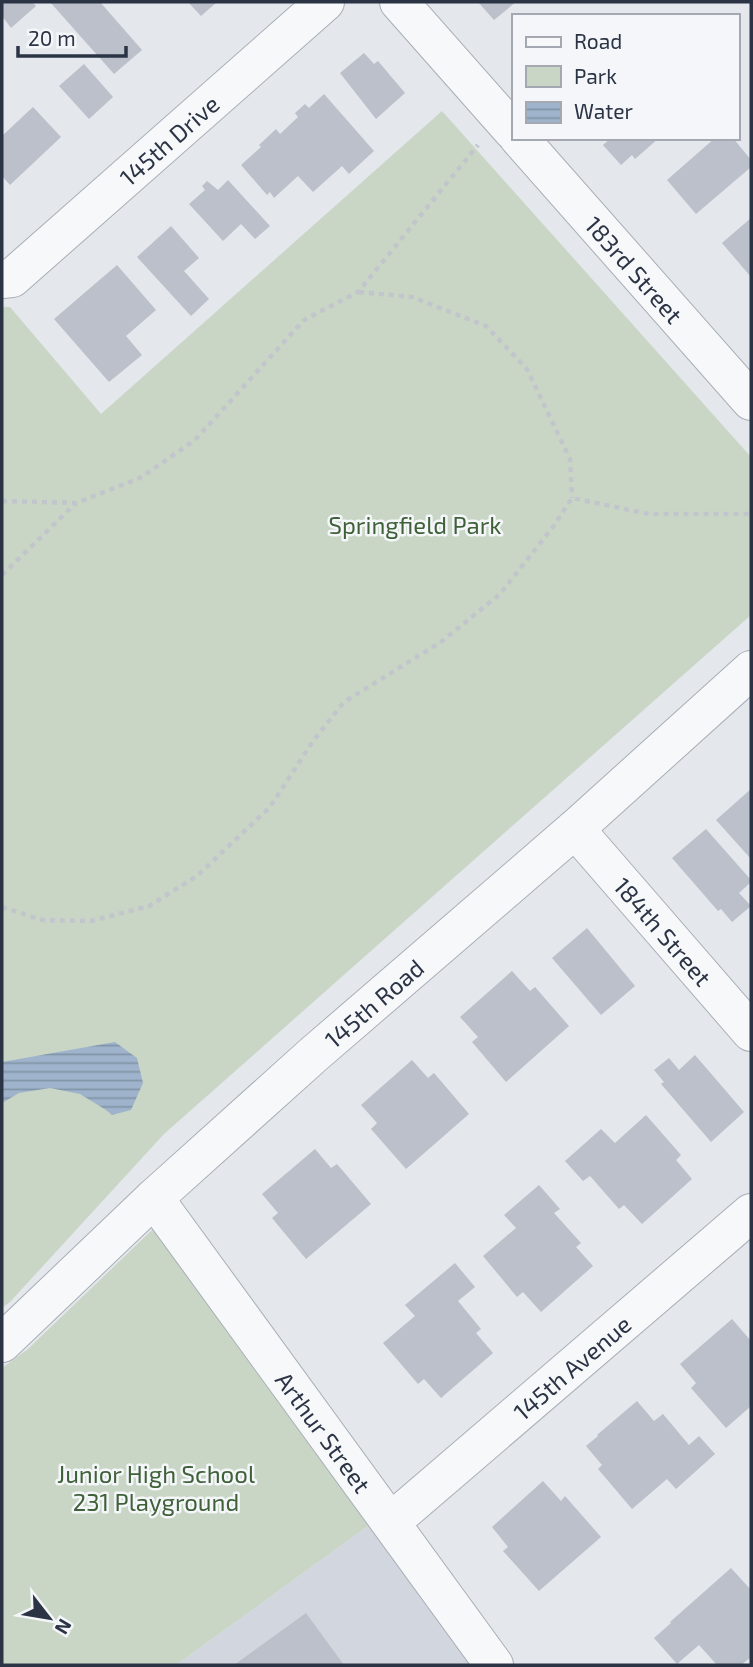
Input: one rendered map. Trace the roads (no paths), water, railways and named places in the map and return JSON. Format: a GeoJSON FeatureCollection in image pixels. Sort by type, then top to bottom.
{"type":"FeatureCollection","features":[{"type":"Feature","properties":{"kind":"street","name":"145th Drive"},"geometry":{"type":"LineString","coordinates":[[7,279],[326,2]]}},
{"type":"Feature","properties":{"kind":"street","name":"183rd Street"},"geometry":{"type":"LineString","coordinates":[[399,2],[505,136],[751,401]]}},
{"type":"Feature","properties":{"kind":"street","name":"145th Road"},"geometry":{"type":"LineString","coordinates":[[2,1343],[154,1198],[313,1055],[575,829],[751,670]]}},
{"type":"Feature","properties":{"kind":"street","name":"184th Street"},"geometry":{"type":"LineString","coordinates":[[575,829],[751,1032]]}},
{"type":"Feature","properties":{"kind":"street","name":"Arthur Street"},"geometry":{"type":"LineString","coordinates":[[154,1198],[494,1665]]}},
{"type":"Feature","properties":{"kind":"street","name":"145th Avenue"},"geometry":{"type":"LineString","coordinates":[[391,1522],[751,1213]]}},
{"type":"Feature","properties":{"kind":"water"},"geometry":{"type":"Polygon","coordinates":[[[115,1042],[137,1058],[143,1083],[131,1110],[112,1115],[80,1094],[50,1088],[19,1093],[2,1103],[2,1062],[115,1042]]]}},
{"type":"Feature","properties":{"kind":"park label","name":"Springfield Park"},"geometry":{"type":"Point","coordinates":[415,524]}},
{"type":"Feature","properties":{"kind":"park label","name":"Junior High School 231 Playground"},"geometry":{"type":"Point","coordinates":[156,1487]}}]}
